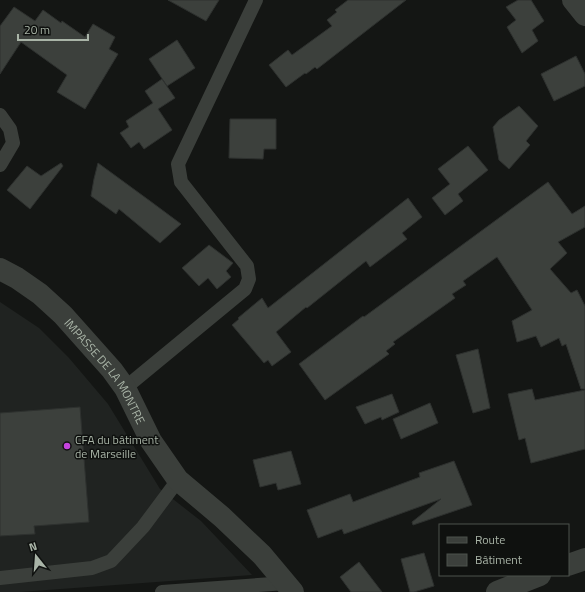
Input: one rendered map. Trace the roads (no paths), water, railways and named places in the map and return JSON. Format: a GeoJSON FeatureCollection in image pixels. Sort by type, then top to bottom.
{"type":"FeatureCollection","features":[{"type":"Feature","properties":{"kind":"street"},"geometry":{"type":"LineString","coordinates":[[573,0],[585,15]]}},
{"type":"Feature","properties":{"kind":"street","name":"IMPASSE DE LA MONTRE"},"geometry":{"type":"LineString","coordinates":[[0,269],[17,278],[40,294],[63,315],[112,370],[125,388],[151,441],[178,480],[222,517],[262,555],[289,587]]}},
{"type":"Feature","properties":{"kind":"street"},"geometry":{"type":"LineString","coordinates":[[569,565],[585,559]]}},
{"type":"Feature","properties":{"kind":"street"},"geometry":{"type":"LineString","coordinates":[[497,592],[537,576]]}},
{"type":"Feature","properties":{"kind":"lane"},"geometry":{"type":"LineString","coordinates":[[125,388],[245,289],[249,279],[247,266],[181,182],[178,164],[256,0]]}},
{"type":"Feature","properties":{"kind":"lane"},"geometry":{"type":"LineString","coordinates":[[0,115],[10,129],[13,143],[0,165]]}},
{"type":"Feature","properties":{"kind":"lane"},"geometry":{"type":"LineString","coordinates":[[0,578],[92,568],[111,561],[143,526],[178,480]]}},
{"type":"Feature","properties":{"kind":"lane"},"geometry":{"type":"LineString","coordinates":[[162,592],[289,587]]}},
{"type":"Feature","properties":{"kind":"place","name":"CFA du bâtiment de Marseille"},"geometry":{"type":"Point","coordinates":[67,446]}}]}
